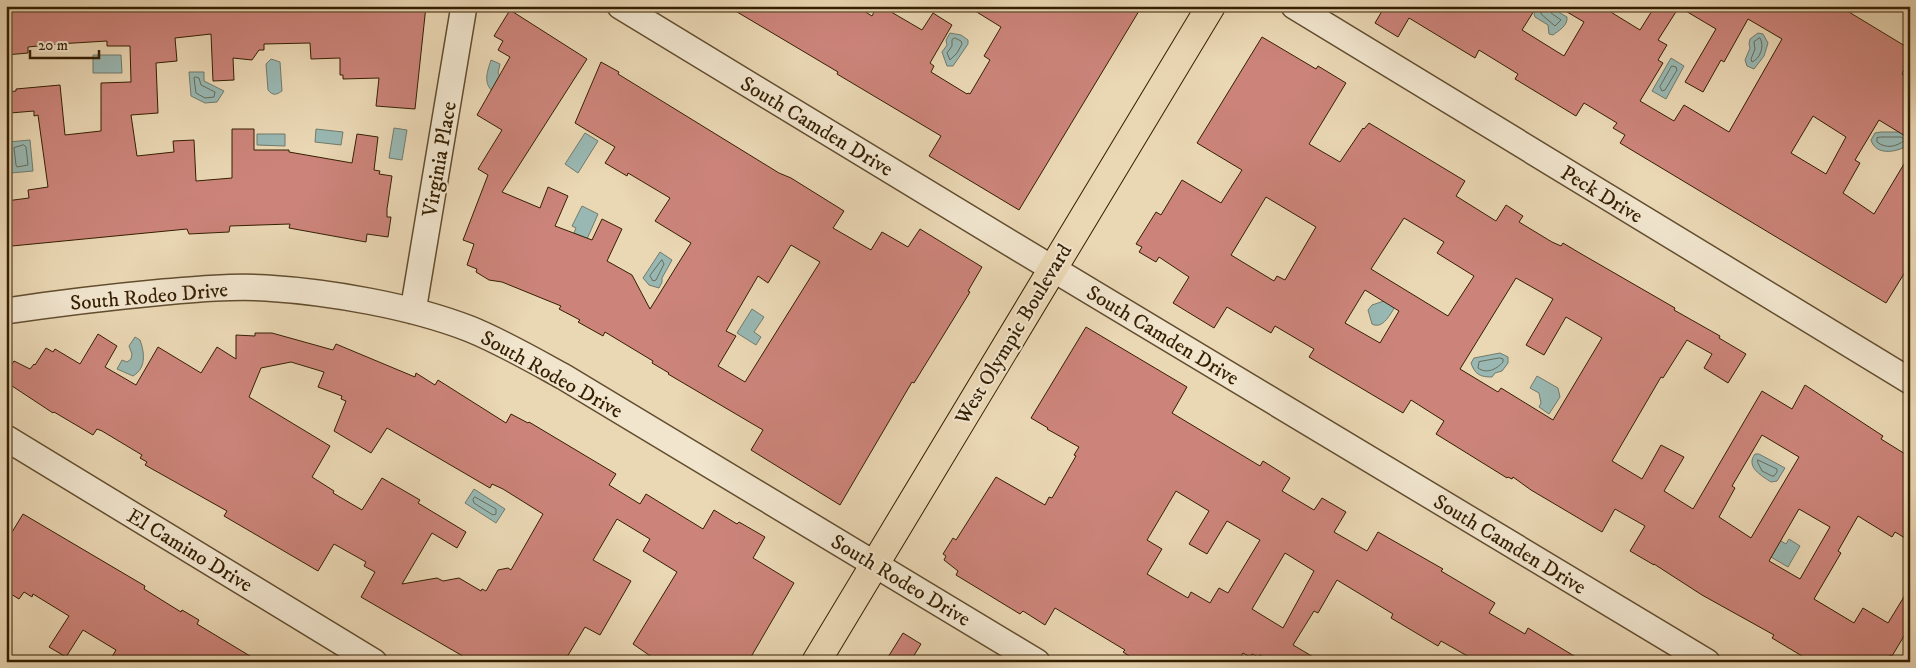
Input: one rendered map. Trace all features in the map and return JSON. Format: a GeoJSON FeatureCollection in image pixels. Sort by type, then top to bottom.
{"type":"FeatureCollection","features":[{"type":"Feature","properties":{"kind":"main road","name":"West Olympic Boulevard"},"geometry":{"type":"LineString","coordinates":[[816,662],[1211,6]]}},
{"type":"Feature","properties":{"kind":"street","name":"Virginia Place"},"geometry":{"type":"LineString","coordinates":[[413,311],[464,6]]}},
{"type":"Feature","properties":{"kind":"street","name":"South Camden Drive"},"geometry":{"type":"LineString","coordinates":[[620,6],[1052,269],[1707,662]]}},
{"type":"Feature","properties":{"kind":"street","name":"Peck Drive"},"geometry":{"type":"LineString","coordinates":[[1294,6],[1910,381]]}},
{"type":"Feature","properties":{"kind":"street","name":"South Rodeo Drive"},"geometry":{"type":"LineString","coordinates":[[6,310],[186,290],[266,288],[341,297],[413,311],[470,329],[517,351],[564,377],[1037,662]]}},
{"type":"Feature","properties":{"kind":"street","name":"El Camino Drive"},"geometry":{"type":"LineString","coordinates":[[6,438],[374,662]]}},
{"type":"Feature","properties":{"kind":"water"},"geometry":{"type":"Polygon","coordinates":[[[1538,6],[1556,7],[1555,10],[1567,17],[1564,26],[1553,35],[1549,34],[1548,25],[1535,17],[1534,14],[1538,6]]]}},
{"type":"Feature","properties":{"kind":"water"},"geometry":{"type":"Polygon","coordinates":[[[950,33],[961,35],[968,40],[968,44],[953,66],[947,66],[942,52],[947,45],[946,40],[950,33]]]}},
{"type":"Feature","properties":{"kind":"water"},"geometry":{"type":"Polygon","coordinates":[[[1758,33],[1763,34],[1768,43],[1764,56],[1754,69],[1747,66],[1745,60],[1750,48],[1750,39],[1758,33]]]}},
{"type":"Feature","properties":{"kind":"water"},"geometry":{"type":"Polygon","coordinates":[[[93,55],[121,55],[122,73],[93,73],[93,55]]]}},
{"type":"Feature","properties":{"kind":"water"},"geometry":{"type":"Polygon","coordinates":[[[1671,58],[1684,66],[1666,99],[1652,91],[1671,58]]]}},
{"type":"Feature","properties":{"kind":"water"},"geometry":{"type":"Polygon","coordinates":[[[271,59],[280,62],[282,91],[275,94],[268,90],[266,64],[271,59]]]}},
{"type":"Feature","properties":{"kind":"water"},"geometry":{"type":"Polygon","coordinates":[[[491,60],[500,64],[498,73],[501,78],[496,94],[487,83],[491,60]]]}},
{"type":"Feature","properties":{"kind":"water"},"geometry":{"type":"Polygon","coordinates":[[[189,72],[204,72],[204,81],[224,91],[217,102],[205,103],[191,96],[189,72]]]}},
{"type":"Feature","properties":{"kind":"water"},"geometry":{"type":"Polygon","coordinates":[[[394,128],[407,130],[402,160],[389,158],[394,128]]]}},
{"type":"Feature","properties":{"kind":"water"},"geometry":{"type":"Polygon","coordinates":[[[316,129],[343,132],[341,145],[315,142],[316,129]]]}},
{"type":"Feature","properties":{"kind":"water"},"geometry":{"type":"Polygon","coordinates":[[[1903,132],[1910,138],[1910,144],[1894,151],[1878,149],[1871,140],[1875,133],[1903,132]]]}},
{"type":"Feature","properties":{"kind":"water"},"geometry":{"type":"Polygon","coordinates":[[[585,133],[598,141],[578,173],[565,164],[585,133]]]}},
{"type":"Feature","properties":{"kind":"water"},"geometry":{"type":"Polygon","coordinates":[[[257,134],[285,134],[285,146],[257,145],[257,134]]]}},
{"type":"Feature","properties":{"kind":"water"},"geometry":{"type":"Polygon","coordinates":[[[30,140],[33,171],[11,173],[8,142],[30,140]]]}},
{"type":"Feature","properties":{"kind":"water"},"geometry":{"type":"Polygon","coordinates":[[[582,206],[598,214],[587,239],[574,233],[576,228],[572,226],[582,206]]]}},
{"type":"Feature","properties":{"kind":"water"},"geometry":{"type":"Polygon","coordinates":[[[660,252],[672,260],[659,288],[649,285],[643,278],[660,252]]]}},
{"type":"Feature","properties":{"kind":"water"},"geometry":{"type":"Polygon","coordinates":[[[1384,301],[1396,305],[1383,323],[1380,325],[1372,324],[1368,310],[1372,305],[1384,301]]]}},
{"type":"Feature","properties":{"kind":"water"},"geometry":{"type":"Polygon","coordinates":[[[752,309],[764,317],[754,332],[761,337],[756,345],[737,333],[752,309]]]}},
{"type":"Feature","properties":{"kind":"water"},"geometry":{"type":"Polygon","coordinates":[[[135,337],[140,340],[143,360],[140,369],[133,376],[117,369],[122,360],[127,362],[131,359],[132,354],[129,346],[135,337]]]}},
{"type":"Feature","properties":{"kind":"water"},"geometry":{"type":"Polygon","coordinates":[[[1500,353],[1508,357],[1508,363],[1502,371],[1495,373],[1492,377],[1485,377],[1474,370],[1471,363],[1474,358],[1500,353]]]}},
{"type":"Feature","properties":{"kind":"water"},"geometry":{"type":"Polygon","coordinates":[[[1537,376],[1558,388],[1560,397],[1549,414],[1539,407],[1541,403],[1539,393],[1530,388],[1537,376]]]}},
{"type":"Feature","properties":{"kind":"water"},"geometry":{"type":"Polygon","coordinates":[[[1755,454],[1759,454],[1785,468],[1777,481],[1771,482],[1756,471],[1752,463],[1755,454]]]}},
{"type":"Feature","properties":{"kind":"water"},"geometry":{"type":"Polygon","coordinates":[[[474,489],[505,509],[496,523],[465,503],[474,489]]]}},
{"type":"Feature","properties":{"kind":"water"},"geometry":{"type":"Polygon","coordinates":[[[1762,530],[1786,544],[1789,539],[1800,546],[1788,567],[1752,546],[1762,530]]]}},
{"type":"Feature","properties":{"kind":"building"},"geometry":{"type":"Polygon","coordinates":[[[6,6],[426,6],[415,109],[376,106],[379,78],[343,79],[343,75],[340,75],[340,58],[311,59],[310,43],[264,44],[264,50],[259,50],[252,60],[233,58],[234,80],[213,81],[211,34],[175,38],[177,61],[156,63],[158,113],[131,115],[137,156],[174,152],[173,141],[194,140],[196,181],[232,178],[232,129],[254,129],[254,150],[289,150],[289,152],[352,163],[357,134],[378,137],[374,170],[380,171],[379,174],[392,176],[387,209],[387,217],[391,217],[388,237],[367,234],[366,242],[289,228],[290,224],[230,226],[229,232],[189,234],[187,229],[12,246],[6,201],[29,198],[28,190],[48,187],[38,115],[34,116],[34,111],[10,113],[8,92],[16,91],[16,89],[60,85],[65,135],[101,131],[101,83],[131,82],[130,46],[107,46],[107,41],[28,47],[28,53],[6,55],[6,6]]]}},
{"type":"Feature","properties":{"kind":"building"},"geometry":{"type":"Polygon","coordinates":[[[727,6],[856,6],[872,16],[877,6],[881,6],[922,30],[933,13],[952,25],[930,63],[934,66],[931,72],[970,94],[990,60],[984,56],[1001,27],[967,6],[1142,6],[1019,210],[929,156],[941,136],[727,6]]]}},
{"type":"Feature","properties":{"kind":"building"},"geometry":{"type":"Polygon","coordinates":[[[1385,6],[1537,6],[1522,30],[1564,56],[1584,22],[1557,6],[1601,6],[1640,30],[1655,6],[1839,6],[1910,49],[1910,60],[1902,74],[1910,79],[1910,139],[1879,120],[1855,160],[1860,163],[1843,193],[1874,214],[1910,154],[1910,264],[1886,303],[1620,143],[1625,135],[1613,128],[1617,123],[1584,103],[1576,116],[1515,79],[1518,74],[1479,50],[1475,58],[1409,18],[1398,37],[1375,23],[1385,6]],[[1679,7],[1658,40],[1667,45],[1658,60],[1663,63],[1640,101],[1674,121],[1684,105],[1729,132],[1782,39],[1748,19],[1724,62],[1721,60],[1703,92],[1685,82],[1716,29],[1679,7]],[[1813,116],[1791,153],[1826,174],[1846,137],[1813,116]]]}},
{"type":"Feature","properties":{"kind":"building"},"geometry":{"type":"Polygon","coordinates":[[[510,10],[587,59],[502,192],[540,208],[548,187],[568,196],[555,226],[592,240],[602,219],[622,229],[607,261],[632,275],[650,309],[691,243],[655,221],[670,198],[628,173],[627,176],[605,163],[615,147],[575,123],[601,62],[779,173],[791,178],[844,211],[833,228],[871,250],[882,232],[908,247],[920,229],[982,267],[968,291],[970,292],[914,383],[912,382],[840,505],[751,450],[763,430],[668,374],[652,363],[653,361],[605,332],[603,336],[578,322],[580,320],[559,309],[561,306],[502,282],[489,280],[476,272],[477,269],[467,265],[474,244],[463,240],[488,175],[478,169],[502,130],[477,115],[510,57],[498,50],[503,41],[494,36],[510,10]],[[791,245],[768,283],[758,276],[726,331],[736,336],[718,366],[745,382],[820,262],[791,245]]]}},
{"type":"Feature","properties":{"kind":"building"},"geometry":{"type":"Polygon","coordinates":[[[1262,37],[1316,69],[1318,66],[1346,83],[1309,144],[1340,162],[1363,128],[1369,123],[1465,181],[1456,196],[1496,221],[1506,205],[1523,216],[1519,222],[1552,242],[1561,246],[1563,243],[1675,308],[1674,310],[1720,336],[1719,338],[1746,354],[1728,383],[1704,368],[1712,354],[1687,340],[1663,378],[1661,377],[1612,461],[1642,479],[1661,445],[1684,457],[1664,491],[1693,509],[1762,391],[1792,409],[1805,385],[1883,436],[1881,439],[1910,457],[1910,541],[1895,532],[1892,537],[1858,516],[1838,551],[1841,553],[1814,599],[1854,623],[1863,608],[1888,623],[1910,587],[1910,626],[1892,656],[1890,655],[1886,662],[1812,662],[1772,638],[1774,635],[1702,595],[1630,551],[1645,526],[1615,509],[1602,532],[1531,490],[1513,477],[1512,479],[1507,478],[1436,434],[1444,421],[1411,400],[1403,413],[1309,357],[1314,349],[1275,326],[1271,333],[1227,307],[1214,328],[1173,303],[1189,277],[1159,257],[1156,262],[1139,252],[1142,247],[1136,244],[1156,212],[1161,215],[1182,180],[1221,203],[1242,170],[1197,143],[1262,37]],[[1266,197],[1231,255],[1274,281],[1277,276],[1285,280],[1316,227],[1266,197]],[[1404,218],[1371,269],[1448,316],[1474,276],[1437,253],[1444,242],[1404,218]],[[1516,278],[1460,369],[1498,392],[1501,388],[1553,420],[1602,338],[1566,317],[1544,355],[1526,345],[1553,299],[1516,278]],[[1365,290],[1345,323],[1380,343],[1399,311],[1365,290]],[[1762,435],[1732,486],[1735,488],[1719,517],[1751,538],[1799,457],[1762,435]],[[1799,509],[1769,561],[1800,579],[1830,527],[1799,509]]]}},
{"type":"Feature","properties":{"kind":"building"},"geometry":{"type":"Polygon","coordinates":[[[1086,327],[1187,387],[1172,413],[1260,466],[1263,461],[1290,478],[1282,491],[1314,510],[1322,498],[1346,512],[1334,532],[1367,551],[1378,532],[1443,569],[1441,571],[1495,603],[1489,613],[1525,634],[1528,628],[1584,662],[1478,662],[1441,641],[1438,646],[1391,618],[1393,614],[1337,580],[1318,613],[1314,611],[1293,645],[1322,662],[1271,662],[1260,655],[1258,657],[1252,654],[1250,657],[1243,653],[1238,662],[1138,662],[1123,652],[1125,650],[1055,608],[1045,625],[1023,611],[1020,614],[956,575],[958,571],[944,560],[946,556],[943,554],[953,538],[956,540],[996,477],[1045,505],[1049,497],[1052,498],[1076,456],[1074,455],[1079,447],[1031,418],[1086,327]],[[1176,491],[1147,540],[1162,549],[1147,574],[1188,598],[1191,592],[1210,603],[1219,588],[1228,593],[1260,540],[1227,521],[1207,554],[1189,544],[1209,511],[1176,491]],[[1285,553],[1252,609],[1283,628],[1314,571],[1285,553]]]}},
{"type":"Feature","properties":{"kind":"building"},"geometry":{"type":"Polygon","coordinates":[[[255,333],[272,333],[333,350],[336,344],[415,377],[416,373],[435,385],[438,380],[506,423],[511,414],[529,422],[616,474],[609,485],[640,504],[646,494],[703,529],[714,510],[737,524],[739,522],[765,537],[753,558],[794,583],[748,662],[659,662],[633,644],[677,572],[643,551],[650,539],[617,519],[593,560],[631,581],[600,635],[585,627],[564,662],[473,662],[361,597],[375,572],[364,566],[366,562],[334,544],[318,571],[224,516],[227,511],[145,465],[147,462],[140,458],[142,455],[102,431],[97,429],[93,435],[53,413],[6,382],[6,374],[14,361],[30,369],[35,365],[46,348],[53,352],[55,349],[80,364],[98,334],[117,346],[105,367],[136,385],[158,347],[201,373],[217,347],[236,359],[236,335],[255,336],[255,333]],[[291,362],[261,368],[249,397],[330,446],[312,477],[334,491],[333,493],[362,510],[382,478],[420,500],[418,503],[466,532],[457,548],[432,533],[402,584],[437,578],[443,581],[459,578],[481,591],[482,589],[486,591],[498,570],[508,568],[511,570],[543,514],[503,489],[492,484],[490,488],[387,428],[371,453],[334,431],[346,401],[341,399],[342,396],[318,387],[324,372],[291,362]]]}},
{"type":"Feature","properties":{"kind":"building"},"geometry":{"type":"Polygon","coordinates":[[[23,514],[145,586],[144,589],[181,612],[182,610],[199,620],[197,624],[260,662],[109,662],[116,650],[83,630],[66,657],[49,647],[69,616],[33,594],[32,597],[24,592],[19,599],[6,591],[6,542],[23,514]]]}},
{"type":"Feature","properties":{"kind":"building"},"geometry":{"type":"Polygon","coordinates":[[[903,633],[921,644],[910,662],[885,662],[903,633]]]}}]}
